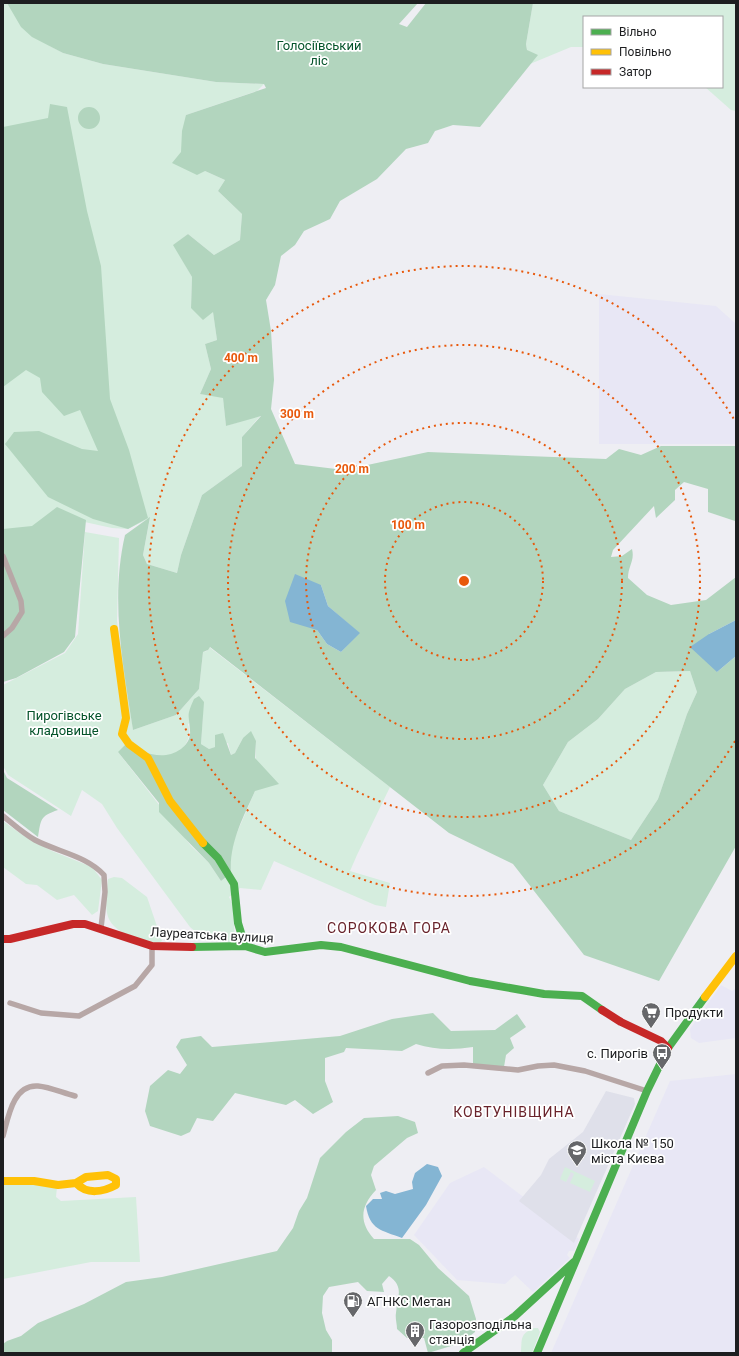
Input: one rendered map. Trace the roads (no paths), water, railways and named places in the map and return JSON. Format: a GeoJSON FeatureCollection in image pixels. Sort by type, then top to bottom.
{"type":"FeatureCollection","features":[{"type":"Feature","properties":{"kind":"street"},"geometry":{"type":"LineString","coordinates":[[3,556],[21,601],[22,612],[12,628],[3,636]]}},
{"type":"Feature","properties":{"kind":"street"},"geometry":{"type":"LineString","coordinates":[[114,629],[126,718],[122,734],[130,744],[148,758],[170,801],[194,833],[218,858],[234,884],[238,923],[245,946]]}},
{"type":"Feature","properties":{"kind":"street"},"geometry":{"type":"LineString","coordinates":[[3,816],[33,839],[88,862],[98,868],[104,875],[105,892],[101,928]]}},
{"type":"Feature","properties":{"kind":"street","name":"Лауреатська вулиця"},"geometry":{"type":"LineString","coordinates":[[3,939],[10,939],[73,924],[85,924],[152,946],[215,948],[245,946],[265,952],[321,945],[360,950],[427,971],[470,981],[544,994],[582,996],[621,1022],[660,1041],[668,1048]]}},
{"type":"Feature","properties":{"kind":"street"},"geometry":{"type":"LineString","coordinates":[[10,1004],[40,1013],[79,1016],[135,986],[152,965],[152,946]]}},
{"type":"Feature","properties":{"kind":"street"},"geometry":{"type":"LineString","coordinates":[[537,1353],[647,1091],[668,1048],[678,1032],[736,956]]}},
{"type":"Feature","properties":{"kind":"street"},"geometry":{"type":"LineString","coordinates":[[428,1073],[442,1066],[464,1065],[518,1070],[538,1066],[554,1065],[585,1071],[647,1091]]}},
{"type":"Feature","properties":{"kind":"street"},"geometry":{"type":"LineString","coordinates":[[3,1136],[10,1110],[16,1097],[25,1088],[37,1086],[74,1096]]}},
{"type":"Feature","properties":{"kind":"street"},"geometry":{"type":"LineString","coordinates":[[3,1181],[34,1181],[58,1185],[76,1183]]}},
{"type":"Feature","properties":{"kind":"street"},"geometry":{"type":"LineString","coordinates":[[463,1353],[515,1316],[576,1260]]}},
{"type":"Feature","properties":{"kind":"water"},"geometry":{"type":"Polygon","coordinates":[[[295,574],[321,585],[328,606],[360,633],[341,652],[327,644],[317,630],[290,622],[285,601],[295,574]]]}},
{"type":"Feature","properties":{"kind":"water"},"geometry":{"type":"Polygon","coordinates":[[[736,620],[736,656],[717,672],[690,647],[709,634],[736,620]]]}},
{"type":"Feature","properties":{"kind":"water"},"geometry":{"type":"Polygon","coordinates":[[[427,1164],[438,1167],[442,1176],[426,1205],[402,1238],[382,1231],[374,1225],[370,1220],[366,1206],[373,1199],[382,1199],[380,1193],[386,1191],[395,1194],[413,1189],[412,1182],[415,1173],[427,1164]]]}},
{"type":"Feature","properties":{"kind":"place","name":"Продукти"},"geometry":{"type":"Point","coordinates":[651,1029]}},
{"type":"Feature","properties":{"kind":"place","name":"с. Пирогів"},"geometry":{"type":"Point","coordinates":[662,1070]}},
{"type":"Feature","properties":{"kind":"place","name":"Школа № 150 міста Києва"},"geometry":{"type":"Point","coordinates":[577,1167]}},
{"type":"Feature","properties":{"kind":"place","name":"АГНКС Метан"},"geometry":{"type":"Point","coordinates":[353,1318]}},
{"type":"Feature","properties":{"kind":"place","name":"Газорозподільна станція"},"geometry":{"type":"Point","coordinates":[415,1348]}},
{"type":"Feature","properties":{"kind":"district","name":"СОРОКОВА ГОРА"},"geometry":{"type":"Point","coordinates":[389,928]}},
{"type":"Feature","properties":{"kind":"district","name":"КОВТУНІВЩИНА"},"geometry":{"type":"Point","coordinates":[514,1112]}},
{"type":"Feature","properties":{"kind":"park label","name":"Голосіївський ліс"},"geometry":{"type":"Point","coordinates":[319,52]}},
{"type":"Feature","properties":{"kind":"park label","name":"Пирогівське кладовище"},"geometry":{"type":"Point","coordinates":[64,722]}}]}
